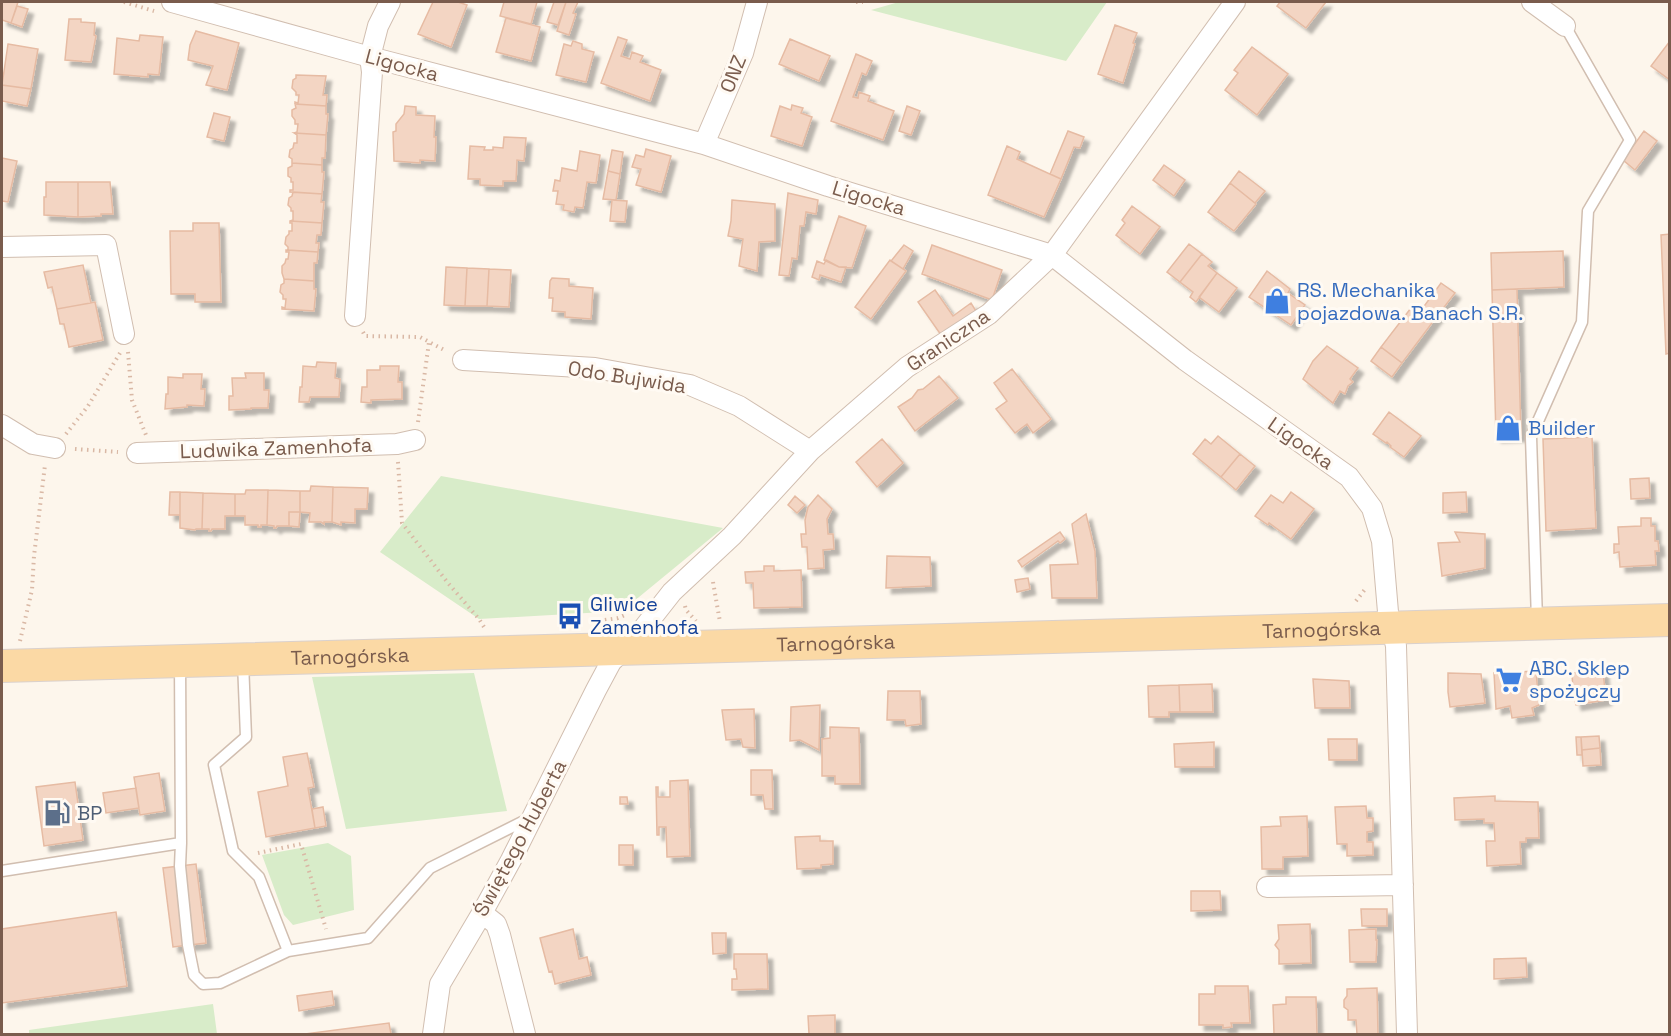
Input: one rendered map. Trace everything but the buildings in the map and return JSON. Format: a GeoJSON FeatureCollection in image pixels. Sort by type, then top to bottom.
{"type":"FeatureCollection","features":[{"type":"Feature","properties":{"kind":"main road","name":"Tarnogórska"},"geometry":{"type":"LineString","coordinates":[[10,656],[180,660],[243,659],[1670,620]]}},
{"type":"Feature","properties":{"kind":"street","name":"Ligocka"},"geometry":{"type":"LineString","coordinates":[[172,2],[370,57],[704,144],[1052,255],[1185,360],[1350,477],[1372,508],[1382,541],[1388,612],[1396,646],[1407,1035]]}},
{"type":"Feature","properties":{"kind":"street"},"geometry":{"type":"LineString","coordinates":[[355,316],[372,72],[370,57],[378,26],[390,2]]}},
{"type":"Feature","properties":{"kind":"street","name":"ONZ"},"geometry":{"type":"LineString","coordinates":[[704,144],[743,53],[757,2]]}},
{"type":"Feature","properties":{"kind":"street","name":"Graniczna"},"geometry":{"type":"LineString","coordinates":[[625,648],[639,634],[672,591],[732,536],[810,451],[907,367],[989,314],[1052,255],[1235,2]]}},
{"type":"Feature","properties":{"kind":"street"},"geometry":{"type":"LineString","coordinates":[[1532,2],[1565,26]]}},
{"type":"Feature","properties":{"kind":"street"},"geometry":{"type":"LineString","coordinates":[[2,247],[106,245],[124,342]]}},
{"type":"Feature","properties":{"kind":"street","name":"Odo Bujwida"},"geometry":{"type":"LineString","coordinates":[[463,360],[595,368],[690,385],[739,406],[810,451]]}},
{"type":"Feature","properties":{"kind":"street"},"geometry":{"type":"LineString","coordinates":[[2,425],[33,444],[55,448]]}},
{"type":"Feature","properties":{"kind":"street","name":"Ludwika Zamenhofa"},"geometry":{"type":"LineString","coordinates":[[145,453],[406,442]]}},
{"type":"Feature","properties":{"kind":"street","name":"Świętego Huberta"},"geometry":{"type":"LineString","coordinates":[[433,1035],[440,984],[482,913],[534,816],[611,662],[625,648]]}},
{"type":"Feature","properties":{"kind":"street"},"geometry":{"type":"LineString","coordinates":[[1268,887],[1403,885]]}},
{"type":"Feature","properties":{"kind":"street"},"geometry":{"type":"LineString","coordinates":[[482,913],[496,924],[500,935],[525,1035]]}},
{"type":"Feature","properties":{"kind":"lane"},"geometry":{"type":"LineString","coordinates":[[1537,624],[1531,436],[1582,322],[1588,211],[1630,140],[1565,26]]}},
{"type":"Feature","properties":{"kind":"lane"},"geometry":{"type":"LineString","coordinates":[[243,659],[246,737],[214,765],[233,851],[259,877],[288,951]]}},
{"type":"Feature","properties":{"kind":"lane"},"geometry":{"type":"LineString","coordinates":[[180,660],[180,866],[188,945],[194,975],[203,984],[220,983],[288,951],[368,938],[430,868],[534,816]]}},
{"type":"Feature","properties":{"kind":"lane"},"geometry":{"type":"LineString","coordinates":[[2,872],[181,843]]}},
{"type":"Feature","properties":{"kind":"path"},"geometry":{"type":"LineString","coordinates":[[856,2],[862,2]]}},
{"type":"Feature","properties":{"kind":"path"},"geometry":{"type":"LineString","coordinates":[[355,316],[365,336],[420,338],[463,360]]}},
{"type":"Feature","properties":{"kind":"path"},"geometry":{"type":"LineString","coordinates":[[10,656],[33,590],[33,556],[46,460],[88,406],[124,342]]}},
{"type":"Feature","properties":{"kind":"path"},"geometry":{"type":"LineString","coordinates":[[55,448],[145,453],[132,400],[124,342]]}},
{"type":"Feature","properties":{"kind":"path"},"geometry":{"type":"LineString","coordinates":[[429,342],[406,442],[402,523],[484,627]]}},
{"type":"Feature","properties":{"kind":"path"},"geometry":{"type":"LineString","coordinates":[[240,857],[301,844],[323,915],[329,944]]}},
{"type":"Feature","properties":{"kind":"green space"},"geometry":{"type":"Polygon","coordinates":[[[899,2],[1107,2],[1066,61],[871,10],[899,2]]]}},
{"type":"Feature","properties":{"kind":"green space"},"geometry":{"type":"Polygon","coordinates":[[[441,476],[723,528],[622,611],[479,619],[380,552],[441,476]]]}},
{"type":"Feature","properties":{"kind":"green space"},"geometry":{"type":"Polygon","coordinates":[[[474,673],[507,811],[346,829],[312,677],[474,673]]]}},
{"type":"Feature","properties":{"kind":"green space"},"geometry":{"type":"Polygon","coordinates":[[[328,843],[351,856],[354,910],[293,925],[284,915],[262,855],[328,843]]]}},
{"type":"Feature","properties":{"kind":"green space"},"geometry":{"type":"Polygon","coordinates":[[[213,1004],[217,1034],[29,1034],[29,1030],[213,1004]]]}},
{"type":"Feature","properties":{"kind":"place","name":"RS. Mechanika pojazdowa. Banach S.R."},"geometry":{"type":"Point","coordinates":[1277,301]}},
{"type":"Feature","properties":{"kind":"place","name":"Builder"},"geometry":{"type":"Point","coordinates":[1508,428]}},
{"type":"Feature","properties":{"kind":"place","name":"Gliwice Zamenhofa"},"geometry":{"type":"Point","coordinates":[570,616]}},
{"type":"Feature","properties":{"kind":"place","name":"ABC. Sklep spożyczy"},"geometry":{"type":"Point","coordinates":[1509,680]}},
{"type":"Feature","properties":{"kind":"place","name":"BP"},"geometry":{"type":"Point","coordinates":[57,813]}}]}
